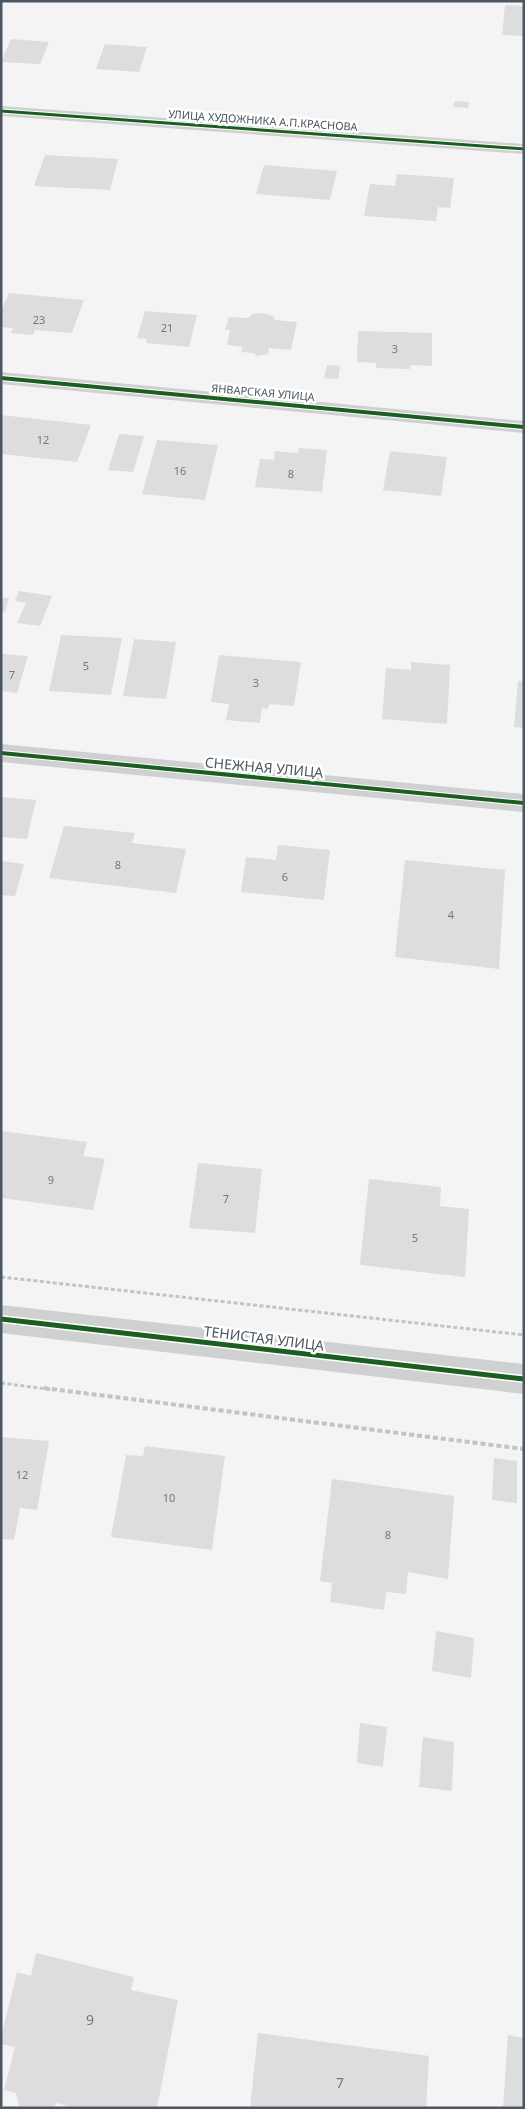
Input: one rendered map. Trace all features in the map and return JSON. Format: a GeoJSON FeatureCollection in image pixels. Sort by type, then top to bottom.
{"type":"FeatureCollection","features":[{"type":"Feature","properties":{"kind":"street","name":"УЛИЦА ХУДОЖНИКА А.П.КРАСНОВА"},"geometry":{"type":"LineString","coordinates":[[1,111],[524,150]]}},
{"type":"Feature","properties":{"kind":"street","name":"ЯНВАРСКАЯ УЛИЦА"},"geometry":{"type":"LineString","coordinates":[[1,378],[524,427]]}},
{"type":"Feature","properties":{"kind":"street","name":"СНЕЖНАЯ УЛИЦА"},"geometry":{"type":"LineString","coordinates":[[1,753],[524,803]]}},
{"type":"Feature","properties":{"kind":"street","name":"ТЕНИСТАЯ УЛИЦА"},"geometry":{"type":"LineString","coordinates":[[1,1319],[524,1380]]}},
{"type":"Feature","properties":{"kind":"path"},"geometry":{"type":"LineString","coordinates":[[1,1277],[524,1335]]}},
{"type":"Feature","properties":{"kind":"path"},"geometry":{"type":"LineString","coordinates":[[1,1383],[524,1449]]}},
{"type":"Feature","properties":{"kind":"building"},"geometry":{"type":"Polygon","coordinates":[[[505,5],[524,6],[524,36],[502,35],[505,5]]]}},
{"type":"Feature","properties":{"kind":"building"},"geometry":{"type":"Polygon","coordinates":[[[11,39],[49,42],[40,64],[1,62],[11,39]]]}},
{"type":"Feature","properties":{"kind":"building"},"geometry":{"type":"Polygon","coordinates":[[[105,44],[147,47],[139,72],[96,69],[105,44]]]}},
{"type":"Feature","properties":{"kind":"building"},"geometry":{"type":"Polygon","coordinates":[[[455,101],[469,102],[468,108],[453,107],[455,101]]]}},
{"type":"Feature","properties":{"kind":"building"},"geometry":{"type":"Polygon","coordinates":[[[45,155],[118,159],[110,190],[34,186],[45,155]]]}},
{"type":"Feature","properties":{"kind":"building"},"geometry":{"type":"Polygon","coordinates":[[[264,165],[337,171],[330,200],[256,194],[264,165]]]}},
{"type":"Feature","properties":{"kind":"building"},"geometry":{"type":"Polygon","coordinates":[[[397,174],[454,178],[450,208],[438,207],[436,221],[364,216],[370,184],[395,186],[397,174]]]}},
{"type":"Feature","properties":{"kind":"building"},"geometry":{"type":"Polygon","coordinates":[[[9,293],[84,300],[72,333],[35,330],[33,335],[11,333],[13,328],[1,327],[1,311],[9,293]]]}},
{"type":"Feature","properties":{"kind":"building"},"geometry":{"type":"Polygon","coordinates":[[[145,311],[197,315],[189,347],[146,343],[147,339],[137,338],[145,311]]]}},
{"type":"Feature","properties":{"kind":"building"},"geometry":{"type":"Polygon","coordinates":[[[263,313],[273,316],[275,320],[297,322],[291,350],[269,348],[268,354],[257,356],[254,353],[241,352],[243,347],[227,345],[230,330],[225,330],[229,317],[248,318],[253,314],[263,313]]]}},
{"type":"Feature","properties":{"kind":"building"},"geometry":{"type":"Polygon","coordinates":[[[358,331],[432,333],[432,366],[410,365],[410,369],[376,368],[376,363],[357,362],[358,331]]]}},
{"type":"Feature","properties":{"kind":"building"},"geometry":{"type":"Polygon","coordinates":[[[327,365],[340,366],[338,379],[324,378],[327,365]]]}},
{"type":"Feature","properties":{"kind":"building"},"geometry":{"type":"Polygon","coordinates":[[[1,415],[91,425],[77,462],[1,454],[1,415]]]}},
{"type":"Feature","properties":{"kind":"building"},"geometry":{"type":"Polygon","coordinates":[[[119,434],[144,436],[133,472],[108,470],[119,434]]]}},
{"type":"Feature","properties":{"kind":"building"},"geometry":{"type":"Polygon","coordinates":[[[157,440],[218,445],[205,500],[142,494],[157,440]]]}},
{"type":"Feature","properties":{"kind":"building"},"geometry":{"type":"Polygon","coordinates":[[[299,448],[327,450],[322,492],[255,487],[260,459],[274,460],[275,451],[298,453],[299,448]]]}},
{"type":"Feature","properties":{"kind":"building"},"geometry":{"type":"Polygon","coordinates":[[[390,451],[447,457],[441,496],[383,490],[390,451]]]}},
{"type":"Feature","properties":{"kind":"building"},"geometry":{"type":"Polygon","coordinates":[[[19,591],[52,596],[40,626],[17,623],[26,603],[15,601],[19,591]]]}},
{"type":"Feature","properties":{"kind":"building"},"geometry":{"type":"Polygon","coordinates":[[[1,598],[9,598],[5,612],[1,611],[1,598]]]}},
{"type":"Feature","properties":{"kind":"building"},"geometry":{"type":"Polygon","coordinates":[[[61,635],[122,638],[111,695],[49,691],[61,635]]]}},
{"type":"Feature","properties":{"kind":"building"},"geometry":{"type":"Polygon","coordinates":[[[134,639],[176,642],[166,699],[123,696],[134,639]]]}},
{"type":"Feature","properties":{"kind":"building"},"geometry":{"type":"Polygon","coordinates":[[[1,654],[28,656],[17,693],[1,691],[1,654]]]}},
{"type":"Feature","properties":{"kind":"building"},"geometry":{"type":"Polygon","coordinates":[[[219,655],[301,662],[294,706],[269,704],[268,709],[262,708],[260,723],[226,720],[229,704],[211,702],[219,655]]]}},
{"type":"Feature","properties":{"kind":"building"},"geometry":{"type":"Polygon","coordinates":[[[411,662],[450,665],[447,724],[382,719],[386,668],[411,670],[411,662]]]}},
{"type":"Feature","properties":{"kind":"building"},"geometry":{"type":"Polygon","coordinates":[[[518,681],[524,682],[524,728],[514,727],[518,681]]]}},
{"type":"Feature","properties":{"kind":"building"},"geometry":{"type":"Polygon","coordinates":[[[1,797],[36,800],[27,839],[1,837],[1,797]]]}},
{"type":"Feature","properties":{"kind":"building"},"geometry":{"type":"Polygon","coordinates":[[[64,826],[135,833],[132,843],[186,849],[176,893],[49,878],[64,826]]]}},
{"type":"Feature","properties":{"kind":"building"},"geometry":{"type":"Polygon","coordinates":[[[278,845],[330,850],[324,900],[241,892],[246,857],[276,860],[278,845]]]}},
{"type":"Feature","properties":{"kind":"building"},"geometry":{"type":"Polygon","coordinates":[[[405,860],[505,870],[499,969],[395,957],[405,860]]]}},
{"type":"Feature","properties":{"kind":"building"},"geometry":{"type":"Polygon","coordinates":[[[1,861],[24,864],[15,896],[1,895],[1,861]]]}},
{"type":"Feature","properties":{"kind":"building"},"geometry":{"type":"Polygon","coordinates":[[[1,1131],[87,1142],[83,1156],[105,1159],[93,1210],[1,1198],[1,1131]]]}},
{"type":"Feature","properties":{"kind":"building"},"geometry":{"type":"Polygon","coordinates":[[[198,1163],[262,1169],[255,1233],[189,1228],[198,1163]]]}},
{"type":"Feature","properties":{"kind":"building"},"geometry":{"type":"Polygon","coordinates":[[[369,1179],[441,1187],[440,1206],[469,1209],[465,1277],[360,1265],[369,1179]]]}},
{"type":"Feature","properties":{"kind":"building"},"geometry":{"type":"Polygon","coordinates":[[[1,1437],[49,1441],[37,1510],[20,1508],[14,1540],[1,1539],[1,1437]]]}},
{"type":"Feature","properties":{"kind":"building"},"geometry":{"type":"Polygon","coordinates":[[[145,1446],[225,1456],[212,1550],[111,1537],[126,1455],[143,1456],[145,1446]]]}},
{"type":"Feature","properties":{"kind":"building"},"geometry":{"type":"Polygon","coordinates":[[[494,1458],[517,1461],[517,1503],[492,1500],[494,1458]]]}},
{"type":"Feature","properties":{"kind":"building"},"geometry":{"type":"Polygon","coordinates":[[[332,1479],[454,1496],[448,1579],[408,1572],[406,1594],[386,1592],[384,1610],[330,1602],[332,1583],[320,1581],[332,1479]]]}},
{"type":"Feature","properties":{"kind":"building"},"geometry":{"type":"Polygon","coordinates":[[[436,1631],[474,1638],[471,1678],[432,1671],[436,1631]]]}},
{"type":"Feature","properties":{"kind":"building"},"geometry":{"type":"Polygon","coordinates":[[[360,1723],[387,1727],[383,1767],[357,1763],[360,1723]]]}},
{"type":"Feature","properties":{"kind":"building"},"geometry":{"type":"Polygon","coordinates":[[[423,1737],[454,1742],[452,1791],[419,1787],[423,1737]]]}},
{"type":"Feature","properties":{"kind":"building"},"geometry":{"type":"Polygon","coordinates":[[[36,1953],[134,1977],[131,1990],[178,2000],[157,2108],[75,2108],[57,2103],[53,2108],[19,2108],[16,2093],[4,2090],[15,2047],[1,2044],[1,2037],[17,1972],[31,1976],[36,1953]]]}},
{"type":"Feature","properties":{"kind":"building"},"geometry":{"type":"Polygon","coordinates":[[[258,2033],[429,2056],[426,2108],[250,2108],[258,2033]]]}},
{"type":"Feature","properties":{"kind":"building"},"geometry":{"type":"Polygon","coordinates":[[[508,2035],[524,2038],[524,2108],[503,2108],[508,2035]]]}},
{"type":"Feature","properties":{"kind":"cycle path"},"geometry":{"type":"LineString","coordinates":[[1,111],[524,149]]}},
{"type":"Feature","properties":{"kind":"cycle path"},"geometry":{"type":"LineString","coordinates":[[1,378],[524,427]]}},
{"type":"Feature","properties":{"kind":"cycle path"},"geometry":{"type":"LineString","coordinates":[[1,753],[524,803]]}},
{"type":"Feature","properties":{"kind":"cycle path"},"geometry":{"type":"LineString","coordinates":[[1,1319],[524,1379]]}}]}
